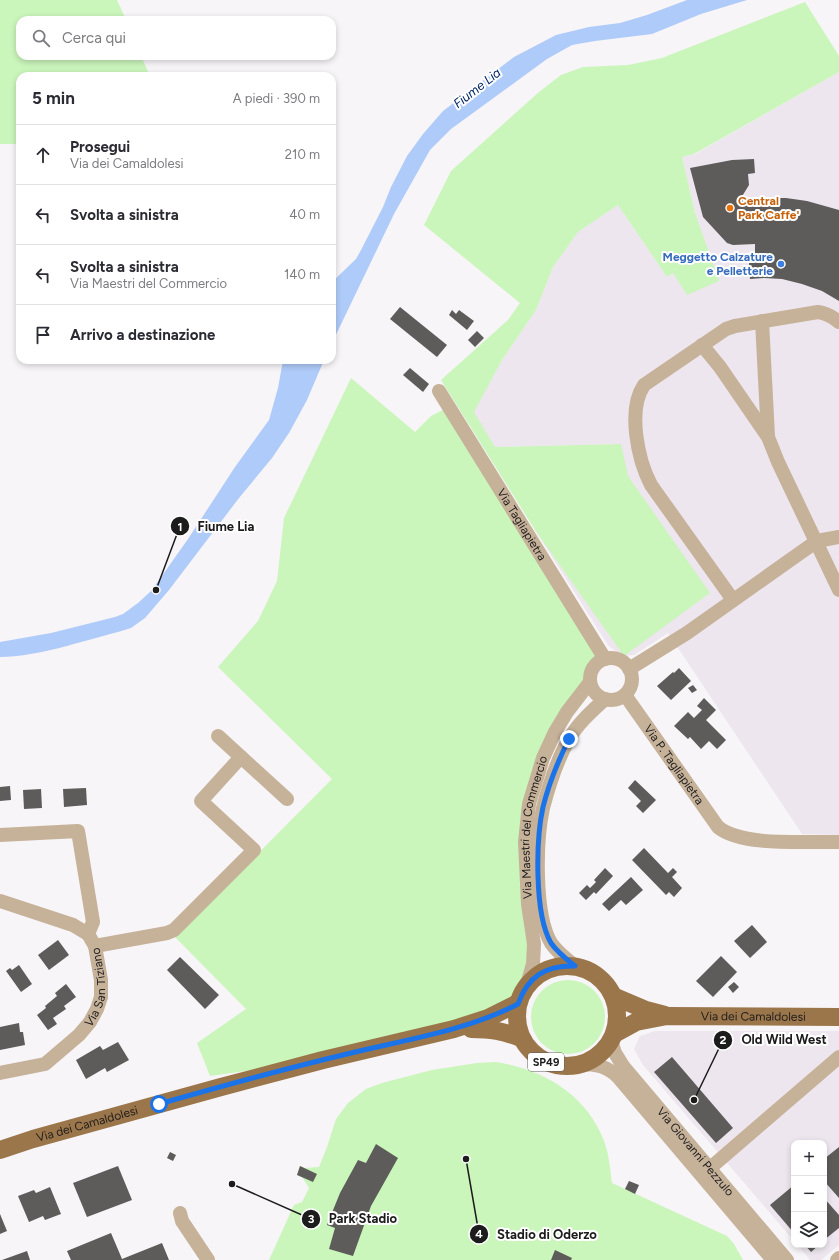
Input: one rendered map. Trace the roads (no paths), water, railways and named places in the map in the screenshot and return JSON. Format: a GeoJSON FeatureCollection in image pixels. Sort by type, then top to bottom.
{"type":"FeatureCollection","features":[{"type":"Feature","properties":{"kind":"main road","name":"SP49"},"geometry":{"type":"LineString","coordinates":[[561,966],[575,966],[598,976],[607,985],[614,996],[617,1008],[617,1021],[613,1037],[601,1054],[588,1062],[573,1066],[557,1066],[543,1060],[530,1051],[521,1038],[517,1027],[516,1015],[521,994],[526,985],[536,976],[548,969],[561,966]]}},
{"type":"Feature","properties":{"kind":"main road","name":"Via dei Camaldolesi"},"geometry":{"type":"LineString","coordinates":[[614,996],[646,1010],[667,1016]]}},
{"type":"Feature","properties":{"kind":"main road","name":"Via dei Camaldolesi"},"geometry":{"type":"LineString","coordinates":[[0,1150],[48,1135],[228,1085],[323,1060],[454,1029],[488,1018],[518,1004]]}},
{"type":"Feature","properties":{"kind":"main road","name":"Via dei Camaldolesi"},"geometry":{"type":"LineString","coordinates":[[613,1037],[636,1022],[667,1016],[839,1017]]}},
{"type":"Feature","properties":{"kind":"main road","name":"Via dei Camaldolesi"},"geometry":{"type":"LineString","coordinates":[[454,1029],[492,1029],[503,1031],[521,1038]]}},
{"type":"Feature","properties":{"kind":"street"},"geometry":{"type":"LineString","coordinates":[[733,600],[651,485],[644,471],[636,435],[637,403],[640,390],[644,385],[726,329],[762,321],[818,312],[823,312],[839,322]]}},
{"type":"Feature","properties":{"kind":"street"},"geometry":{"type":"LineString","coordinates":[[762,321],[768,436]]}},
{"type":"Feature","properties":{"kind":"street"},"geometry":{"type":"LineString","coordinates":[[702,346],[720,367],[768,436],[778,462],[817,541],[839,590]]}},
{"type":"Feature","properties":{"kind":"street","name":"Via Tagliapietra"},"geometry":{"type":"LineString","coordinates":[[439,391],[605,659]]}},
{"type":"Feature","properties":{"kind":"street"},"geometry":{"type":"LineString","coordinates":[[629,669],[687,633],[817,541],[839,536]]}},
{"type":"Feature","properties":{"kind":"street"},"geometry":{"type":"LineString","coordinates":[[612,658],[625,663],[629,669],[632,680],[631,685],[625,694],[612,700],[605,699],[595,693],[590,682],[590,676],[594,666],[605,659],[612,658]]}},
{"type":"Feature","properties":{"kind":"street","name":"Via Maestri del Commercio"},"geometry":{"type":"LineString","coordinates":[[526,985],[533,964],[534,944],[528,904],[524,842],[529,804],[543,758],[555,732],[590,682]]}},
{"type":"Feature","properties":{"kind":"street","name":"Via P. Tagliapietra"},"geometry":{"type":"LineString","coordinates":[[625,694],[718,827],[725,832],[734,836],[760,840],[839,842]]}},
{"type":"Feature","properties":{"kind":"street","name":"Via Maestri del Commercio"},"geometry":{"type":"LineString","coordinates":[[575,966],[561,955],[551,943],[545,928],[539,898],[539,845],[543,808],[558,762],[569,739],[581,721],[605,699]]}},
{"type":"Feature","properties":{"kind":"street"},"geometry":{"type":"LineString","coordinates":[[218,736],[287,799]]}},
{"type":"Feature","properties":{"kind":"street"},"geometry":{"type":"LineString","coordinates":[[0,901],[73,925],[92,940],[167,933],[174,930],[254,850],[201,801],[241,757]]}},
{"type":"Feature","properties":{"kind":"street","name":"Via San Tiziano"},"geometry":{"type":"LineString","coordinates":[[0,835],[78,831],[93,922],[92,940],[101,980],[101,997],[97,1010],[90,1022],[79,1035],[45,1064],[0,1073]]}},
{"type":"Feature","properties":{"kind":"street","name":"Via Giovanni Pezzulo"},"geometry":{"type":"LineString","coordinates":[[613,1037],[615,1053],[623,1066],[773,1260]]}},
{"type":"Feature","properties":{"kind":"street"},"geometry":{"type":"LineString","coordinates":[[705,1172],[839,1057]]}},
{"type":"Feature","properties":{"kind":"street","name":"Via Giovanni Pezzulo"},"geometry":{"type":"LineString","coordinates":[[580,1064],[594,1064],[612,1071],[787,1260]]}},
{"type":"Feature","properties":{"kind":"street"},"geometry":{"type":"LineString","coordinates":[[180,1213],[182,1221],[208,1260]]}},
{"type":"Feature","properties":{"kind":"water"},"geometry":{"type":"Polygon","coordinates":[[[687,0],[747,0],[701,14],[652,34],[572,45],[547,59],[451,129],[430,150],[394,214],[336,335],[336,278],[356,259],[407,156],[423,134],[443,111],[514,57],[556,35],[589,27],[620,23],[687,0]]]}},
{"type":"Feature","properties":{"kind":"water"},"geometry":{"type":"Polygon","coordinates":[[[282,364],[322,364],[307,400],[289,433],[272,458],[239,498],[169,590],[145,618],[131,628],[75,644],[29,654],[0,657],[0,642],[51,633],[115,617],[123,614],[151,591],[188,539],[235,467],[269,420],[278,388],[282,364]]]}},
{"type":"Feature","properties":{"kind":"place","name":"Central Park Caffe'"},"geometry":{"type":"Point","coordinates":[730,208]}},
{"type":"Feature","properties":{"kind":"place","name":"Meggetto Calzature e Pelletterie"},"geometry":{"type":"Point","coordinates":[781,264]}},
{"type":"Feature","properties":{"kind":"place","name":"Fiume Lia"},"geometry":{"type":"Point","coordinates":[156,590]}},
{"type":"Feature","properties":{"kind":"place","name":"Old Wild West"},"geometry":{"type":"Point","coordinates":[694,1100]}},
{"type":"Feature","properties":{"kind":"place","name":"Stadio di Oderzo"},"geometry":{"type":"Point","coordinates":[466,1159]}},
{"type":"Feature","properties":{"kind":"place","name":"Park Stadio"},"geometry":{"type":"Point","coordinates":[232,1184]}}]}
